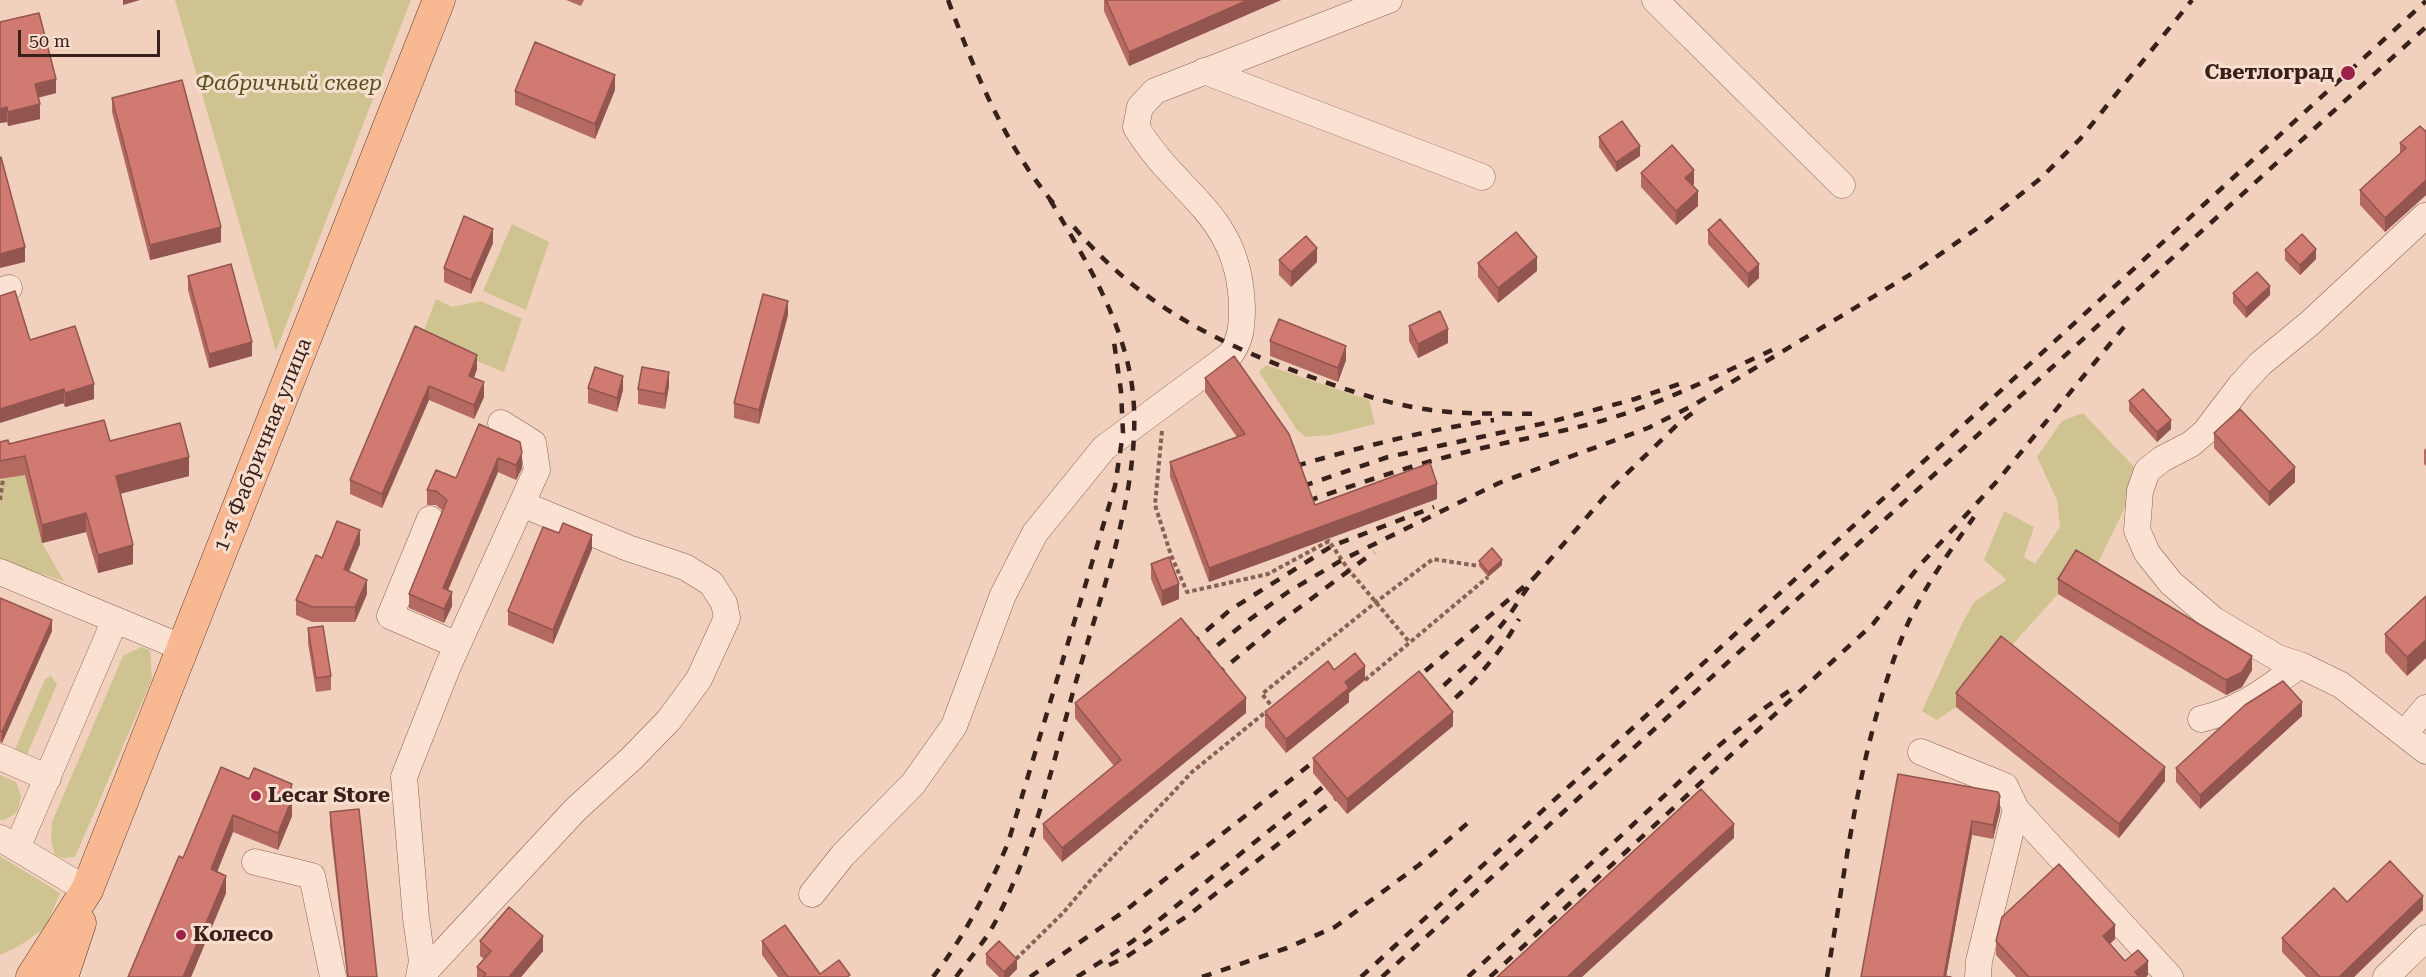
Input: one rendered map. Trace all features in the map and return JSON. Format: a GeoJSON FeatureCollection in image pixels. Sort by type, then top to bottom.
{"type":"FeatureCollection","features":[{"type":"Feature","properties":{"kind":"main road","name":"1-я Фабричная улица"},"geometry":{"type":"LineString","coordinates":[[87,890],[439,0]]}},
{"type":"Feature","properties":{"kind":"main road"},"geometry":{"type":"LineString","coordinates":[[32,977],[87,890]]}},
{"type":"Feature","properties":{"kind":"main road"},"geometry":{"type":"LineString","coordinates":[[62,977],[79,926],[87,890]]}},
{"type":"Feature","properties":{"kind":"street"},"geometry":{"type":"LineString","coordinates":[[812,894],[843,855],[913,783],[954,726],[1003,595],[1035,533],[1104,448],[1230,355],[1239,339],[1242,322],[1240,278],[1227,238],[1208,211],[1149,149],[1136,127],[1140,107],[1155,91],[1389,0]]}},
{"type":"Feature","properties":{"kind":"street"},"geometry":{"type":"LineString","coordinates":[[1655,0],[1842,185]]}},
{"type":"Feature","properties":{"kind":"street"},"geometry":{"type":"LineString","coordinates":[[1204,72],[1482,177]]}},
{"type":"Feature","properties":{"kind":"street"},"geometry":{"type":"LineString","coordinates":[[2426,216],[2310,323],[2260,364],[2205,432],[2191,444],[2162,459],[2147,471],[2140,491],[2137,530],[2147,553],[2171,583],[2214,620],[2278,658],[2300,665],[2342,685],[2426,751]]}},
{"type":"Feature","properties":{"kind":"street"},"geometry":{"type":"LineString","coordinates":[[419,977],[422,962],[404,777],[458,645],[537,471],[533,443],[501,423]]}},
{"type":"Feature","properties":{"kind":"street"},"geometry":{"type":"LineString","coordinates":[[419,977],[576,809],[631,759],[669,720],[699,680],[728,618],[724,603],[711,583],[684,567],[628,548],[522,504]]}},
{"type":"Feature","properties":{"kind":"street"},"geometry":{"type":"LineString","coordinates":[[430,519],[390,616],[458,645]]}},
{"type":"Feature","properties":{"kind":"street"},"geometry":{"type":"LineString","coordinates":[[0,572],[183,648]]}},
{"type":"Feature","properties":{"kind":"street"},"geometry":{"type":"LineString","coordinates":[[87,890],[8,843],[48,778],[115,620]]}},
{"type":"Feature","properties":{"kind":"street"},"geometry":{"type":"LineString","coordinates":[[2201,719],[2223,714],[2249,701],[2300,665]]}},
{"type":"Feature","properties":{"kind":"street"},"geometry":{"type":"LineString","coordinates":[[2404,734],[2426,708]]}},
{"type":"Feature","properties":{"kind":"street"},"geometry":{"type":"LineString","coordinates":[[1921,752],[2005,786],[2016,809],[2170,977]]}},
{"type":"Feature","properties":{"kind":"street"},"geometry":{"type":"LineString","coordinates":[[0,758],[48,778]]}},
{"type":"Feature","properties":{"kind":"street"},"geometry":{"type":"LineString","coordinates":[[1978,977],[1979,961],[2016,809]]}},
{"type":"Feature","properties":{"kind":"street"},"geometry":{"type":"LineString","coordinates":[[255,862],[312,876],[333,977]]}},
{"type":"Feature","properties":{"kind":"street"},"geometry":{"type":"LineString","coordinates":[[2386,977],[2426,938]]}},
{"type":"Feature","properties":{"kind":"path"},"geometry":{"type":"LineString","coordinates":[[1164,404],[1155,505],[1171,555],[1187,592],[1268,574],[1329,541],[1348,569],[1410,643]]}},
{"type":"Feature","properties":{"kind":"path"},"geometry":{"type":"LineString","coordinates":[[0,500],[3,479]]}},
{"type":"Feature","properties":{"kind":"path"},"geometry":{"type":"LineString","coordinates":[[1279,715],[1262,694],[1376,602],[1433,560],[1479,566]]}},
{"type":"Feature","properties":{"kind":"path"},"geometry":{"type":"LineString","coordinates":[[1365,680],[1488,577]]}},
{"type":"Feature","properties":{"kind":"path"},"geometry":{"type":"LineString","coordinates":[[1016,959],[1063,913],[1090,880],[1192,772],[1273,707]]}},
{"type":"Feature","properties":{"kind":"green space","name":"Фабричный сквер"},"geometry":{"type":"Polygon","coordinates":[[[175,0],[411,0],[276,351],[175,0]]]}},
{"type":"Feature","properties":{"kind":"green space"},"geometry":{"type":"Polygon","coordinates":[[[512,224],[549,242],[526,310],[483,291],[512,224]]]}},
{"type":"Feature","properties":{"kind":"green space"},"geometry":{"type":"Polygon","coordinates":[[[436,299],[452,307],[481,301],[522,319],[504,372],[421,338],[436,299]]]}},
{"type":"Feature","properties":{"kind":"green space"},"geometry":{"type":"Polygon","coordinates":[[[1266,365],[1369,400],[1375,424],[1331,435],[1305,437],[1297,430],[1259,372],[1266,365]]]}},
{"type":"Feature","properties":{"kind":"green space"},"geometry":{"type":"Polygon","coordinates":[[[2083,413],[2135,468],[2133,491],[2095,569],[2076,564],[2058,594],[2005,653],[2001,650],[1956,707],[1937,720],[1922,711],[1961,626],[1974,602],[2007,580],[1984,560],[2004,511],[2034,527],[2024,557],[2035,564],[2060,527],[2057,500],[2037,457],[2062,421],[2083,413]]]}},
{"type":"Feature","properties":{"kind":"green space"},"geometry":{"type":"Polygon","coordinates":[[[25,474],[42,543],[64,581],[0,561],[0,480],[25,474]]]}},
{"type":"Feature","properties":{"kind":"green space"},"geometry":{"type":"Polygon","coordinates":[[[141,647],[150,650],[152,679],[75,857],[63,858],[55,855],[51,841],[52,822],[123,656],[141,647]]]}},
{"type":"Feature","properties":{"kind":"green space"},"geometry":{"type":"Polygon","coordinates":[[[51,676],[57,684],[27,755],[15,749],[45,679],[51,676]]]}},
{"type":"Feature","properties":{"kind":"green space"},"geometry":{"type":"Polygon","coordinates":[[[0,775],[16,782],[21,796],[18,811],[5,820],[0,820],[0,775]]]}},
{"type":"Feature","properties":{"kind":"green space"},"geometry":{"type":"Polygon","coordinates":[[[0,856],[60,893],[45,928],[19,946],[0,955],[0,856]]]}},
{"type":"Feature","properties":{"kind":"building"},"geometry":{"type":"Polygon","coordinates":[[[1106,0],[1248,0],[1129,52],[1106,0]]]}},
{"type":"Feature","properties":{"kind":"building"},"geometry":{"type":"Polygon","coordinates":[[[39,13],[56,79],[35,84],[40,104],[8,112],[7,107],[0,109],[0,22],[39,13]]]}},
{"type":"Feature","properties":{"kind":"building"},"geometry":{"type":"Polygon","coordinates":[[[535,42],[615,75],[595,124],[515,91],[535,42]]]}},
{"type":"Feature","properties":{"kind":"building"},"geometry":{"type":"Polygon","coordinates":[[[182,80],[221,227],[150,245],[112,98],[182,80]]]}},
{"type":"Feature","properties":{"kind":"building"},"geometry":{"type":"Polygon","coordinates":[[[1622,121],[1640,146],[1616,162],[1599,137],[1622,121]]]}},
{"type":"Feature","properties":{"kind":"building"},"geometry":{"type":"Polygon","coordinates":[[[2420,126],[2426,130],[2426,180],[2385,218],[2360,190],[2406,148],[2400,143],[2420,126]]]}},
{"type":"Feature","properties":{"kind":"building"},"geometry":{"type":"Polygon","coordinates":[[[1672,145],[1694,170],[1685,178],[1698,191],[1676,211],[1641,173],[1672,145]]]}},
{"type":"Feature","properties":{"kind":"building"},"geometry":{"type":"Polygon","coordinates":[[[0,158],[25,247],[0,254],[0,158]]]}},
{"type":"Feature","properties":{"kind":"building"},"geometry":{"type":"Polygon","coordinates":[[[464,216],[493,229],[471,280],[444,268],[464,216]]]}},
{"type":"Feature","properties":{"kind":"building"},"geometry":{"type":"Polygon","coordinates":[[[1720,219],[1759,264],[1748,274],[1708,230],[1720,219]]]}},
{"type":"Feature","properties":{"kind":"building"},"geometry":{"type":"Polygon","coordinates":[[[1516,232],[1537,257],[1498,288],[1478,263],[1516,232]]]}},
{"type":"Feature","properties":{"kind":"building"},"geometry":{"type":"Polygon","coordinates":[[[2302,234],[2316,249],[2300,265],[2285,250],[2302,234]]]}},
{"type":"Feature","properties":{"kind":"building"},"geometry":{"type":"Polygon","coordinates":[[[1306,236],[1317,248],[1291,272],[1279,260],[1306,236]]]}},
{"type":"Feature","properties":{"kind":"building"},"geometry":{"type":"Polygon","coordinates":[[[231,264],[252,342],[209,354],[188,276],[231,264]]]}},
{"type":"Feature","properties":{"kind":"building"},"geometry":{"type":"Polygon","coordinates":[[[2257,272],[2270,286],[2246,308],[2233,293],[2257,272]]]}},
{"type":"Feature","properties":{"kind":"building"},"geometry":{"type":"Polygon","coordinates":[[[15,291],[30,340],[75,326],[94,384],[65,393],[64,389],[0,409],[0,296],[15,291]]]}},
{"type":"Feature","properties":{"kind":"building"},"geometry":{"type":"Polygon","coordinates":[[[763,294],[788,301],[759,410],[734,403],[763,294]]]}},
{"type":"Feature","properties":{"kind":"building"},"geometry":{"type":"Polygon","coordinates":[[[1440,311],[1448,329],[1418,344],[1409,326],[1440,311]]]}},
{"type":"Feature","properties":{"kind":"building"},"geometry":{"type":"Polygon","coordinates":[[[1279,319],[1346,346],[1338,368],[1270,341],[1279,319]]]}},
{"type":"Feature","properties":{"kind":"building"},"geometry":{"type":"Polygon","coordinates":[[[415,326],[477,355],[469,376],[484,382],[474,405],[429,386],[382,494],[350,480],[415,326]]]}},
{"type":"Feature","properties":{"kind":"building"},"geometry":{"type":"Polygon","coordinates":[[[1234,356],[1289,434],[1315,505],[1430,463],[1437,484],[1209,568],[1170,462],[1245,434],[1205,378],[1234,356]]]}},
{"type":"Feature","properties":{"kind":"building"},"geometry":{"type":"Polygon","coordinates":[[[595,367],[623,376],[617,398],[588,388],[595,367]]]}},
{"type":"Feature","properties":{"kind":"building"},"geometry":{"type":"Polygon","coordinates":[[[642,367],[669,372],[665,394],[638,389],[642,367]]]}},
{"type":"Feature","properties":{"kind":"building"},"geometry":{"type":"Polygon","coordinates":[[[2143,389],[2171,420],[2157,432],[2129,401],[2143,389]]]}},
{"type":"Feature","properties":{"kind":"building"},"geometry":{"type":"Polygon","coordinates":[[[2240,409],[2295,467],[2269,492],[2214,433],[2240,409]]]}},
{"type":"Feature","properties":{"kind":"building"},"geometry":{"type":"Polygon","coordinates":[[[104,420],[110,441],[180,423],[189,457],[116,476],[133,545],[98,555],[86,513],[42,525],[25,456],[0,461],[0,442],[8,440],[9,444],[104,420]]]}},
{"type":"Feature","properties":{"kind":"building"},"geometry":{"type":"Polygon","coordinates":[[[479,424],[520,442],[522,453],[516,465],[498,458],[443,588],[452,592],[444,609],[409,594],[447,500],[436,491],[427,490],[436,470],[456,478],[479,424]]]}},
{"type":"Feature","properties":{"kind":"building"},"geometry":{"type":"Polygon","coordinates":[[[337,521],[360,530],[344,569],[367,580],[355,607],[312,607],[296,600],[316,555],[322,558],[337,521]]]}},
{"type":"Feature","properties":{"kind":"building"},"geometry":{"type":"Polygon","coordinates":[[[563,523],[592,535],[553,630],[508,611],[543,527],[559,533],[563,523]]]}},
{"type":"Feature","properties":{"kind":"building"},"geometry":{"type":"Polygon","coordinates":[[[1492,548],[1502,560],[1488,572],[1479,561],[1492,548]]]}},
{"type":"Feature","properties":{"kind":"building"},"geometry":{"type":"Polygon","coordinates":[[[2076,550],[2252,656],[2242,672],[2226,680],[2058,579],[2076,550]]]}},
{"type":"Feature","properties":{"kind":"building"},"geometry":{"type":"Polygon","coordinates":[[[1169,557],[1179,584],[1162,591],[1151,564],[1169,557]]]}},
{"type":"Feature","properties":{"kind":"building"},"geometry":{"type":"Polygon","coordinates":[[[2426,596],[2426,640],[2407,657],[2385,634],[2426,596]]]}},
{"type":"Feature","properties":{"kind":"building"},"geometry":{"type":"Polygon","coordinates":[[[0,598],[52,620],[2,732],[0,731],[0,598]]]}},
{"type":"Feature","properties":{"kind":"building"},"geometry":{"type":"Polygon","coordinates":[[[1181,618],[1246,698],[1062,848],[1043,824],[1121,760],[1075,703],[1181,618]]]}},
{"type":"Feature","properties":{"kind":"building"},"geometry":{"type":"Polygon","coordinates":[[[323,626],[331,676],[316,678],[308,628],[323,626]]]}},
{"type":"Feature","properties":{"kind":"building"},"geometry":{"type":"Polygon","coordinates":[[[2001,636],[2165,767],[2119,824],[1956,693],[2001,636]]]}},
{"type":"Feature","properties":{"kind":"building"},"geometry":{"type":"Polygon","coordinates":[[[1355,653],[1365,666],[1345,682],[1349,688],[1286,739],[1265,712],[1328,661],[1334,670],[1355,653]]]}},
{"type":"Feature","properties":{"kind":"building"},"geometry":{"type":"Polygon","coordinates":[[[1419,671],[1453,712],[1347,799],[1313,758],[1419,671]]]}},
{"type":"Feature","properties":{"kind":"building"},"geometry":{"type":"Polygon","coordinates":[[[2283,681],[2302,702],[2200,795],[2176,768],[2245,705],[2283,681]]]}},
{"type":"Feature","properties":{"kind":"building"},"geometry":{"type":"Polygon","coordinates":[[[221,767],[249,779],[254,768],[292,784],[287,797],[292,799],[278,833],[233,815],[211,869],[226,876],[183,977],[128,977],[179,856],[183,858],[221,767]]]}},
{"type":"Feature","properties":{"kind":"building"},"geometry":{"type":"Polygon","coordinates":[[[1898,774],[1998,792],[2000,796],[1993,825],[1972,821],[1944,976],[1951,977],[1861,977],[1898,774]]]}},
{"type":"Feature","properties":{"kind":"building"},"geometry":{"type":"Polygon","coordinates":[[[1701,789],[1734,824],[1567,977],[1497,977],[1701,789]]]}},
{"type":"Feature","properties":{"kind":"building"},"geometry":{"type":"Polygon","coordinates":[[[359,809],[377,977],[348,977],[330,812],[359,809]]]}},
{"type":"Feature","properties":{"kind":"building"},"geometry":{"type":"Polygon","coordinates":[[[2390,861],[2423,896],[2339,977],[2320,977],[2282,938],[2334,888],[2347,902],[2390,861]]]}},
{"type":"Feature","properties":{"kind":"building"},"geometry":{"type":"Polygon","coordinates":[[[2059,864],[2115,925],[2103,936],[2125,961],[2138,950],[2148,961],[2135,972],[2139,977],[2029,977],[1996,941],[2002,917],[2059,864]]]}},
{"type":"Feature","properties":{"kind":"building"},"geometry":{"type":"Polygon","coordinates":[[[509,907],[543,936],[509,977],[483,977],[486,974],[477,967],[491,951],[480,941],[509,907]]]}},
{"type":"Feature","properties":{"kind":"building"},"geometry":{"type":"Polygon","coordinates":[[[785,925],[820,974],[839,960],[850,975],[847,977],[788,977],[762,941],[785,925]]]}},
{"type":"Feature","properties":{"kind":"building"},"geometry":{"type":"Polygon","coordinates":[[[999,941],[1017,959],[1004,972],[986,954],[999,941]]]}},
{"type":"Feature","properties":{"kind":"railway"},"geometry":{"type":"LineString","coordinates":[[948,0],[992,106],[1020,157],[1054,204]]}},
{"type":"Feature","properties":{"kind":"railway"},"geometry":{"type":"LineString","coordinates":[[1202,658],[1242,625],[1288,592],[1342,560],[1499,483],[1648,428],[1692,406],[1916,271],[1986,222],[2041,178],[2080,139],[2192,0]]}},
{"type":"Feature","properties":{"kind":"railway"},"geometry":{"type":"LineString","coordinates":[[1361,977],[2426,1]]}},
{"type":"Feature","properties":{"kind":"railway"},"geometry":{"type":"LineString","coordinates":[[1382,977],[2426,27]]}},
{"type":"Feature","properties":{"kind":"railway"},"geometry":{"type":"LineString","coordinates":[[956,977],[985,939],[998,917],[1036,823],[1119,533],[1133,454],[1134,416],[1131,379],[1118,331],[1098,285],[1049,198]]}},
{"type":"Feature","properties":{"kind":"railway"},"geometry":{"type":"LineString","coordinates":[[1074,227],[1099,255],[1154,300],[1214,336],[1279,365],[1354,392],[1410,406],[1452,412],[1538,414]]}},
{"type":"Feature","properties":{"kind":"railway"},"geometry":{"type":"LineString","coordinates":[[1490,977],[1873,624],[1920,565],[1999,479],[2128,322]]}},
{"type":"Feature","properties":{"kind":"railway"},"geometry":{"type":"LineString","coordinates":[[933,977],[975,912],[1008,843],[1115,486],[1123,433],[1121,391],[1114,342]]}},
{"type":"Feature","properties":{"kind":"railway"},"geometry":{"type":"LineString","coordinates":[[1308,501],[1426,463],[1608,419],[1691,388],[1772,350]]}},
{"type":"Feature","properties":{"kind":"railway"},"geometry":{"type":"LineString","coordinates":[[1303,486],[1388,457],[1550,422],[1635,399],[1685,382]]}},
{"type":"Feature","properties":{"kind":"railway"},"geometry":{"type":"LineString","coordinates":[[1429,699],[1478,654],[1508,617],[1534,578],[1613,487],[1679,423],[1695,411]]}},
{"type":"Feature","properties":{"kind":"railway"},"geometry":{"type":"LineString","coordinates":[[1296,466],[1394,440],[1494,420]]}},
{"type":"Feature","properties":{"kind":"railway"},"geometry":{"type":"LineString","coordinates":[[1191,644],[1230,610],[1332,546],[1434,507]]}},
{"type":"Feature","properties":{"kind":"railway"},"geometry":{"type":"LineString","coordinates":[[1827,977],[1857,801],[1877,714],[1890,672],[1919,600],[1974,517]]}},
{"type":"Feature","properties":{"kind":"railway"},"geometry":{"type":"LineString","coordinates":[[1216,675],[1280,622],[1374,552]]}},
{"type":"Feature","properties":{"kind":"railway"},"geometry":{"type":"LineString","coordinates":[[1410,684],[1534,578]]}},
{"type":"Feature","properties":{"kind":"railway"},"geometry":{"type":"LineString","coordinates":[[1440,711],[1484,669],[1519,619]]}},
{"type":"Feature","properties":{"kind":"railway"},"geometry":{"type":"LineString","coordinates":[[1468,977],[1716,748],[1789,691]]}},
{"type":"Feature","properties":{"kind":"railway"},"geometry":{"type":"LineString","coordinates":[[1030,977],[1126,910],[1326,752]]}},
{"type":"Feature","properties":{"kind":"railway"},"geometry":{"type":"LineString","coordinates":[[1077,977],[1133,941],[1324,786]]}},
{"type":"Feature","properties":{"kind":"railway"},"geometry":{"type":"LineString","coordinates":[[1109,965],[1126,957],[1190,914],[1335,799]]}},
{"type":"Feature","properties":{"kind":"railway"},"geometry":{"type":"LineString","coordinates":[[1202,977],[1287,948],[1335,927],[1419,865],[1469,822]]}},
{"type":"Feature","properties":{"kind":"place","name":"Светлоград"},"geometry":{"type":"Point","coordinates":[2348,73]}},
{"type":"Feature","properties":{"kind":"place","name":"Lecar Store"},"geometry":{"type":"Point","coordinates":[256,796]}},
{"type":"Feature","properties":{"kind":"place","name":"Колесо"},"geometry":{"type":"Point","coordinates":[181,935]}}]}
